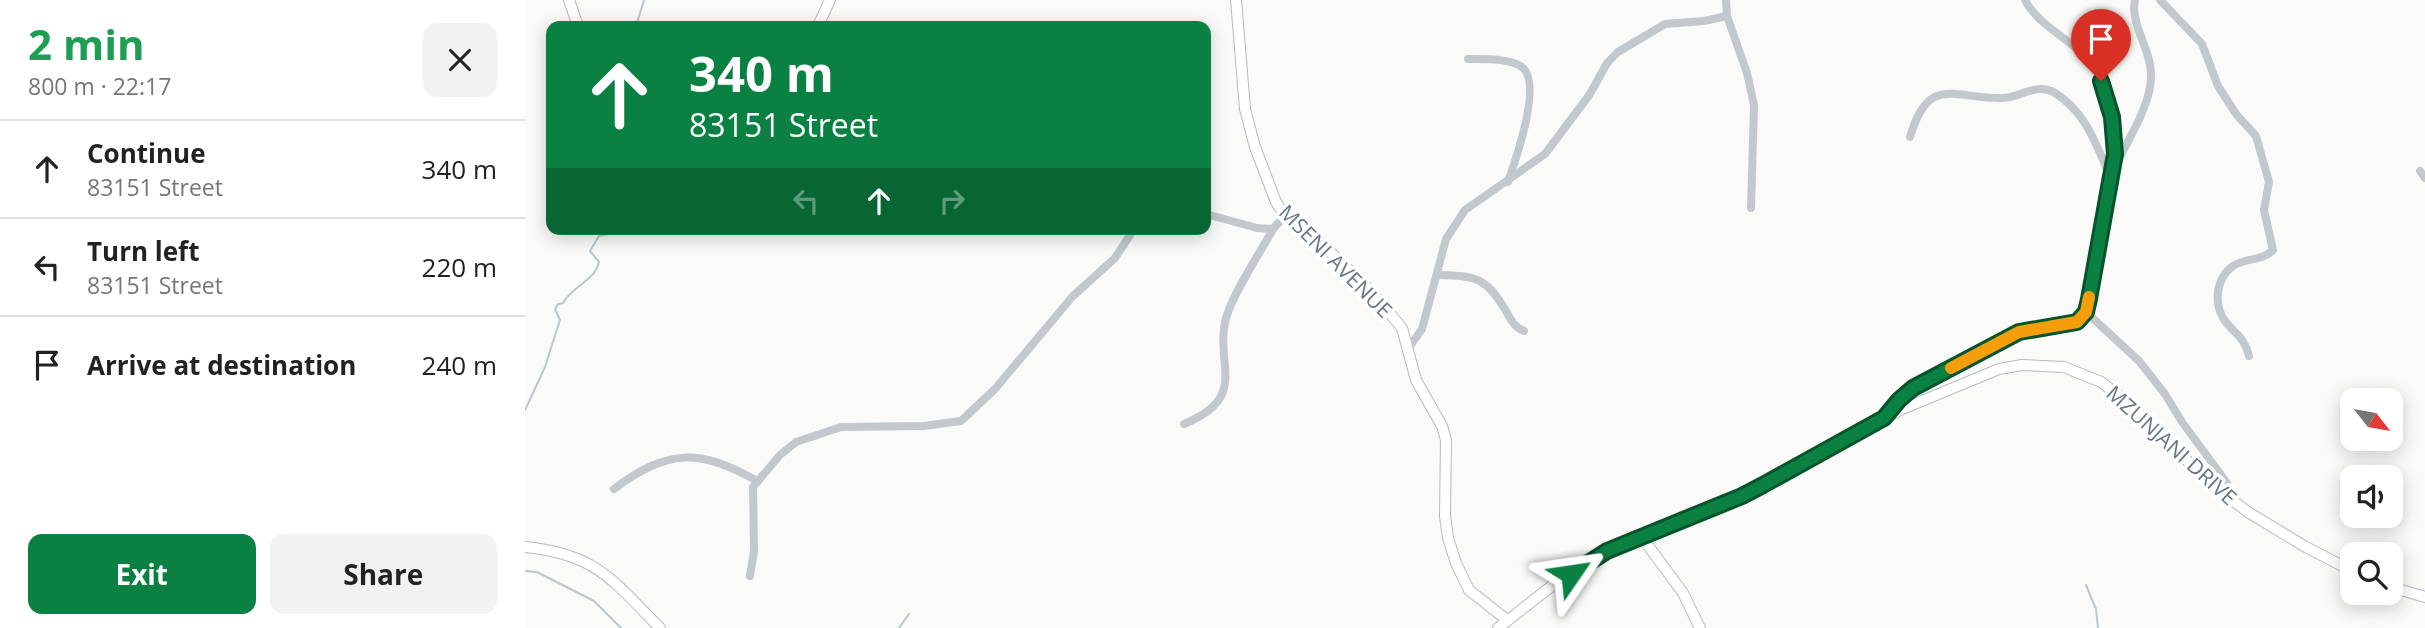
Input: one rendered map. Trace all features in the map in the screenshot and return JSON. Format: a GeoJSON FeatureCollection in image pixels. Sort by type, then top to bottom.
{"type":"FeatureCollection","features":[{"type":"Feature","properties":{"kind":"main road"},"geometry":{"type":"LineString","coordinates":[[569,0],[576,21]]}},
{"type":"Feature","properties":{"kind":"main road"},"geometry":{"type":"LineString","coordinates":[[820,21],[830,0]]}},
{"type":"Feature","properties":{"kind":"main road","name":"MSENI AVENUE"},"geometry":{"type":"LineString","coordinates":[[1236,0],[1245,109],[1271,191],[1282,211],[1320,242],[1388,309],[1402,328],[1416,380],[1442,426],[1446,440],[1445,516],[1456,563],[1469,590],[1503,624]]}},
{"type":"Feature","properties":{"kind":"main road","name":"MZUNJANI DRIVE"},"geometry":{"type":"LineString","coordinates":[[1503,624],[1553,585],[1596,558],[1641,536],[1742,496],[1884,418],[1999,369],[2022,365],[2064,367],[2101,382],[2125,400],[2173,449],[2228,497],[2304,546],[2340,565]]}},
{"type":"Feature","properties":{"kind":"main road"},"geometry":{"type":"LineString","coordinates":[[1641,536],[1683,593],[1700,628]]}},
{"type":"Feature","properties":{"kind":"main road"},"geometry":{"type":"LineString","coordinates":[[525,547],[561,553],[604,571],[660,628]]}},
{"type":"Feature","properties":{"kind":"main road"},"geometry":{"type":"LineString","coordinates":[[2403,591],[2425,597]]}},
{"type":"Feature","properties":{"kind":"street"},"geometry":{"type":"LineString","coordinates":[[1726,0],[1727,16],[1749,81],[1754,105],[1751,208]]}},
{"type":"Feature","properties":{"kind":"street"},"geometry":{"type":"LineString","coordinates":[[1884,418],[1906,393],[1967,359],[2019,332],[2044,326],[2071,324],[2086,312],[2111,177],[2114,138],[2106,92],[2098,72],[2067,39],[2037,15],[2025,0]]}},
{"type":"Feature","properties":{"kind":"street"},"geometry":{"type":"LineString","coordinates":[[2111,177],[2150,86],[2150,65],[2134,15],[2136,0]]}},
{"type":"Feature","properties":{"kind":"street"},"geometry":{"type":"LineString","coordinates":[[2160,0],[2202,44],[2218,86],[2236,114],[2256,136],[2268,174],[2269,189],[2264,210],[2273,250],[2267,255],[2234,266],[2224,275],[2218,291],[2223,318],[2243,339],[2249,356]]}},
{"type":"Feature","properties":{"kind":"street"},"geometry":{"type":"LineString","coordinates":[[1408,349],[1422,329],[1439,275],[1442,251],[1458,218],[1478,199],[1508,182],[1545,154],[1590,94],[1607,63],[1618,52],[1665,24],[1705,21],[1727,16]]}},
{"type":"Feature","properties":{"kind":"street"},"geometry":{"type":"LineString","coordinates":[[1468,59],[1518,65],[1529,78],[1523,143],[1508,182]]}},
{"type":"Feature","properties":{"kind":"street"},"geometry":{"type":"LineString","coordinates":[[1910,137],[1915,121],[1928,102],[1944,93],[1958,92],[2005,98],[2042,89],[2056,94],[2084,120],[2111,177]]}},
{"type":"Feature","properties":{"kind":"street"},"geometry":{"type":"LineString","coordinates":[[1211,215],[1257,228],[1273,229]]}},
{"type":"Feature","properties":{"kind":"street"},"geometry":{"type":"LineString","coordinates":[[1184,424],[1209,412],[1220,400],[1227,376],[1226,318],[1273,229],[1281,220],[1290,217]]}},
{"type":"Feature","properties":{"kind":"street"},"geometry":{"type":"LineString","coordinates":[[750,576],[754,543],[753,493],[757,481],[780,455],[796,442],[826,430],[841,427],[936,425],[961,421],[969,416],[1002,382],[1072,297],[1115,257],[1130,235]]}},
{"type":"Feature","properties":{"kind":"street"},"geometry":{"type":"LineString","coordinates":[[1439,275],[1470,276],[1484,282],[1515,326],[1524,331]]}},
{"type":"Feature","properties":{"kind":"street"},"geometry":{"type":"LineString","coordinates":[[2086,312],[2139,361],[2165,394],[2227,484],[2228,497]]}},
{"type":"Feature","properties":{"kind":"street"},"geometry":{"type":"LineString","coordinates":[[614,489],[647,467],[682,457],[719,461],[757,481]]}},
{"type":"Feature","properties":{"kind":"waterway"},"geometry":{"type":"LineString","coordinates":[[638,21],[644,0]]}},
{"type":"Feature","properties":{"kind":"waterway"},"geometry":{"type":"LineString","coordinates":[[525,410],[545,367],[560,320],[555,309],[597,268],[599,262],[590,251],[599,236],[604,235]]}},
{"type":"Feature","properties":{"kind":"waterway"},"geometry":{"type":"LineString","coordinates":[[525,571],[537,572],[594,601],[621,628]]}},
{"type":"Feature","properties":{"kind":"waterway"},"geometry":{"type":"LineString","coordinates":[[2086,585],[2096,609],[2098,628]]}},
{"type":"Feature","properties":{"kind":"waterway"},"geometry":{"type":"LineString","coordinates":[[899,628],[909,614]]}},
{"type":"Feature","properties":{"kind":"slow traffic"},"geometry":{"type":"LineString","coordinates":[[1951,368],[2019,332],[2077,322],[2086,312],[2089,297]]}},
{"type":"Feature","properties":{"kind":"route"},"geometry":{"type":"LineString","coordinates":[[1571,574],[1607,551],[1763,485],[1884,418],[1913,388],[2019,332],[2077,322],[2086,312],[2089,299],[2115,154],[2112,117],[2101,81]]}}]}
